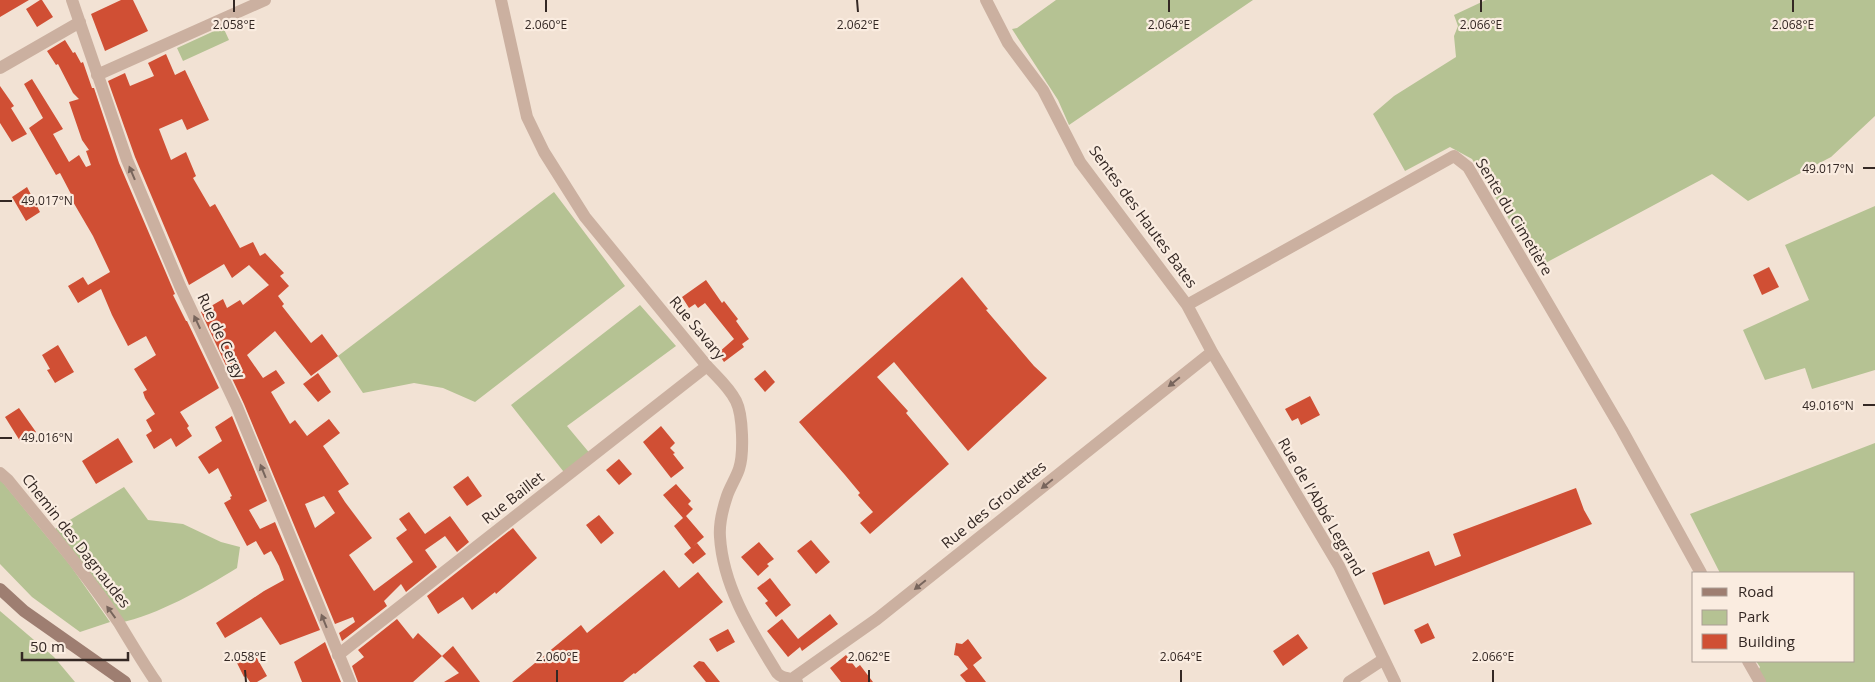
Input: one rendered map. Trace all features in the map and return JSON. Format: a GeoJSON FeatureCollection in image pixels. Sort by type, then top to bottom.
{"type":"FeatureCollection","features":[{"type":"Feature","properties":{"kind":"main road"},"geometry":{"type":"LineString","coordinates":[[0,589],[24,610],[125,682]]}},
{"type":"Feature","properties":{"kind":"street","name":"Rue de Cergy"},"geometry":{"type":"LineString","coordinates":[[72,0],[127,160],[180,286],[236,407],[350,682]]}},
{"type":"Feature","properties":{"kind":"street"},"geometry":{"type":"LineString","coordinates":[[97,75],[266,0]]}},
{"type":"Feature","properties":{"kind":"street","name":"Rue Savary"},"geometry":{"type":"LineString","coordinates":[[501,0],[526,117],[544,152],[585,217],[707,366],[725,385],[736,402],[742,437],[740,468],[726,497],[722,517],[720,536],[724,560],[730,583],[751,632],[786,680]]}},
{"type":"Feature","properties":{"kind":"street","name":"Sentes des Hautes Bates"},"geometry":{"type":"LineString","coordinates":[[986,0],[1008,43],[1043,90],[1080,162],[1188,305],[1212,352]]}},
{"type":"Feature","properties":{"kind":"street"},"geometry":{"type":"LineString","coordinates":[[0,68],[80,22]]}},
{"type":"Feature","properties":{"kind":"street","name":"Sente du Cimetière"},"geometry":{"type":"LineString","coordinates":[[1188,305],[1454,156],[1468,167],[1622,430],[1700,572]]}},
{"type":"Feature","properties":{"kind":"street","name":"Rue des Grouettes"},"geometry":{"type":"LineString","coordinates":[[786,680],[878,619],[1212,352]]}},
{"type":"Feature","properties":{"kind":"street","name":"Rue de l'Abbé Legrand"},"geometry":{"type":"LineString","coordinates":[[1212,352],[1339,566],[1396,682]]}},
{"type":"Feature","properties":{"kind":"street","name":"Rue Baillet"},"geometry":{"type":"LineString","coordinates":[[338,655],[707,366]]}},
{"type":"Feature","properties":{"kind":"street","name":"Chemin des Dagnaudes"},"geometry":{"type":"LineString","coordinates":[[0,473],[8,480],[75,562],[119,623],[156,682]]}},
{"type":"Feature","properties":{"kind":"street"},"geometry":{"type":"LineString","coordinates":[[1349,682],[1384,659]]}},
{"type":"Feature","properties":{"kind":"street"},"geometry":{"type":"LineString","coordinates":[[1749,662],[1760,682]]}},
{"type":"Feature","properties":{"kind":"green space"},"geometry":{"type":"Polygon","coordinates":[[[1056,0],[1253,0],[1069,125],[1058,100],[1012,29],[1017,28],[1056,0]]]}},
{"type":"Feature","properties":{"kind":"green space"},"geometry":{"type":"Polygon","coordinates":[[[1486,0],[1875,0],[1875,116],[1831,157],[1748,201],[1712,174],[1538,267],[1472,159],[1450,147],[1405,171],[1373,114],[1394,96],[1456,57],[1454,36],[1458,26],[1454,15],[1486,0]]]}},
{"type":"Feature","properties":{"kind":"green space"},"geometry":{"type":"Polygon","coordinates":[[[223,27],[229,40],[183,61],[177,48],[223,27]]]}},
{"type":"Feature","properties":{"kind":"green space"},"geometry":{"type":"Polygon","coordinates":[[[554,192],[625,286],[475,402],[443,388],[414,383],[363,393],[338,356],[554,192]]]}},
{"type":"Feature","properties":{"kind":"green space"},"geometry":{"type":"Polygon","coordinates":[[[1875,206],[1875,370],[1812,389],[1805,368],[1765,380],[1743,330],[1809,300],[1785,245],[1875,206]]]}},
{"type":"Feature","properties":{"kind":"green space"},"geometry":{"type":"Polygon","coordinates":[[[640,305],[676,346],[567,426],[592,456],[567,476],[511,405],[640,305]]]}},
{"type":"Feature","properties":{"kind":"green space"},"geometry":{"type":"Polygon","coordinates":[[[1875,443],[1875,682],[1765,682],[1758,671],[1760,667],[1757,662],[1855,662],[1855,572],[1719,572],[1690,514],[1875,443]]]}},
{"type":"Feature","properties":{"kind":"green space"},"geometry":{"type":"Polygon","coordinates":[[[0,479],[70,565],[110,622],[80,632],[32,597],[0,564],[0,479]]]}},
{"type":"Feature","properties":{"kind":"green space"},"geometry":{"type":"Polygon","coordinates":[[[124,487],[148,520],[183,524],[221,542],[240,547],[237,568],[165,608],[119,623],[50,532],[124,487]]]}},
{"type":"Feature","properties":{"kind":"green space"},"geometry":{"type":"Polygon","coordinates":[[[0,611],[54,657],[75,682],[0,682],[0,611]]]}},
{"type":"Feature","properties":{"kind":"building"},"geometry":{"type":"Polygon","coordinates":[[[0,0],[29,0],[0,17],[0,0]]]}},
{"type":"Feature","properties":{"kind":"building"},"geometry":{"type":"Polygon","coordinates":[[[42,0],[53,17],[37,27],[26,9],[42,0]]]}},
{"type":"Feature","properties":{"kind":"building"},"geometry":{"type":"Polygon","coordinates":[[[121,0],[133,0],[148,31],[105,51],[91,14],[121,0]]]}},
{"type":"Feature","properties":{"kind":"building"},"geometry":{"type":"Polygon","coordinates":[[[65,40],[81,63],[83,62],[92,88],[94,88],[119,163],[175,294],[173,295],[219,388],[180,412],[189,426],[187,428],[192,436],[176,447],[171,438],[154,449],[146,435],[152,431],[146,420],[155,414],[143,392],[147,390],[134,369],[156,355],[146,336],[128,346],[101,289],[78,303],[68,286],[83,277],[88,285],[110,272],[93,236],[69,195],[71,194],[60,173],[56,175],[29,128],[43,118],[24,84],[32,79],[63,129],[53,134],[69,162],[79,155],[86,167],[91,165],[86,151],[89,150],[82,140],[69,102],[79,99],[73,93],[58,64],[56,65],[47,51],[65,40]]]}},
{"type":"Feature","properties":{"kind":"building"},"geometry":{"type":"Polygon","coordinates":[[[166,54],[175,75],[185,70],[209,120],[187,130],[182,119],[159,129],[171,160],[186,152],[196,176],[193,178],[210,207],[215,204],[240,248],[253,242],[260,256],[265,253],[284,273],[280,276],[289,286],[278,296],[284,304],[282,306],[311,343],[322,334],[338,356],[311,376],[275,331],[247,355],[263,378],[276,370],[285,383],[271,392],[290,424],[295,420],[307,436],[329,419],[340,433],[323,446],[349,484],[338,491],[372,538],[349,555],[374,591],[413,562],[396,538],[407,530],[399,519],[409,512],[425,534],[450,516],[469,542],[457,552],[445,536],[425,550],[437,567],[406,592],[401,584],[384,601],[387,606],[342,641],[339,633],[355,622],[353,617],[335,624],[244,404],[201,312],[223,299],[227,308],[240,300],[243,305],[269,285],[249,265],[232,278],[224,264],[189,285],[135,157],[108,81],[125,73],[130,86],[154,76],[148,63],[166,54]],[[324,496],[305,504],[315,528],[335,513],[324,496]]]}},
{"type":"Feature","properties":{"kind":"building"},"geometry":{"type":"Polygon","coordinates":[[[0,86],[14,106],[11,108],[27,134],[12,142],[0,123],[0,86]]]}},
{"type":"Feature","properties":{"kind":"building"},"geometry":{"type":"Polygon","coordinates":[[[27,187],[40,212],[26,221],[12,197],[27,187]]]}},
{"type":"Feature","properties":{"kind":"building"},"geometry":{"type":"Polygon","coordinates":[[[1769,267],[1779,287],[1762,295],[1753,275],[1769,267]]]}},
{"type":"Feature","properties":{"kind":"building"},"geometry":{"type":"Polygon","coordinates":[[[962,277],[988,309],[986,310],[1034,366],[1047,378],[968,451],[894,362],[877,377],[908,411],[906,413],[949,464],[870,534],[860,523],[873,512],[858,495],[860,493],[799,422],[962,277]]]}},
{"type":"Feature","properties":{"kind":"building"},"geometry":{"type":"Polygon","coordinates":[[[706,280],[722,303],[724,301],[738,319],[736,321],[749,339],[742,344],[744,347],[724,362],[718,353],[734,339],[705,303],[698,308],[695,304],[689,308],[682,297],[706,280]]]}},
{"type":"Feature","properties":{"kind":"building"},"geometry":{"type":"Polygon","coordinates":[[[58,345],[74,372],[55,383],[47,370],[50,369],[42,355],[58,345]]]}},
{"type":"Feature","properties":{"kind":"building"},"geometry":{"type":"Polygon","coordinates":[[[765,370],[775,382],[765,392],[754,379],[765,370]]]}},
{"type":"Feature","properties":{"kind":"building"},"geometry":{"type":"Polygon","coordinates":[[[318,373],[331,392],[318,402],[303,384],[318,373]]]}},
{"type":"Feature","properties":{"kind":"building"},"geometry":{"type":"Polygon","coordinates":[[[1310,396],[1320,415],[1301,425],[1298,418],[1292,421],[1285,409],[1310,396]]]}},
{"type":"Feature","properties":{"kind":"building"},"geometry":{"type":"Polygon","coordinates":[[[19,408],[36,432],[20,441],[5,417],[19,408]]]}},
{"type":"Feature","properties":{"kind":"building"},"geometry":{"type":"Polygon","coordinates":[[[232,416],[267,501],[249,510],[260,529],[275,522],[320,630],[280,645],[261,617],[225,638],[216,623],[284,580],[271,551],[264,555],[256,541],[247,546],[224,503],[231,499],[230,497],[232,496],[218,468],[209,474],[198,457],[222,441],[215,427],[232,416]]]}},
{"type":"Feature","properties":{"kind":"building"},"geometry":{"type":"Polygon","coordinates":[[[661,426],[675,443],[670,448],[684,468],[671,478],[643,442],[661,426]]]}},
{"type":"Feature","properties":{"kind":"building"},"geometry":{"type":"Polygon","coordinates":[[[118,438],[133,462],[96,484],[82,461],[118,438]]]}},
{"type":"Feature","properties":{"kind":"building"},"geometry":{"type":"Polygon","coordinates":[[[619,459],[632,474],[619,485],[606,470],[619,459]]]}},
{"type":"Feature","properties":{"kind":"building"},"geometry":{"type":"Polygon","coordinates":[[[468,476],[482,496],[467,506],[453,487],[468,476]]]}},
{"type":"Feature","properties":{"kind":"building"},"geometry":{"type":"Polygon","coordinates":[[[676,484],[691,501],[688,504],[693,509],[686,516],[704,537],[692,547],[697,543],[706,554],[693,564],[684,554],[691,548],[674,526],[683,518],[663,495],[676,484]]]}},
{"type":"Feature","properties":{"kind":"building"},"geometry":{"type":"Polygon","coordinates":[[[1576,488],[1584,510],[1592,524],[1384,605],[1372,573],[1429,551],[1435,566],[1461,556],[1453,534],[1576,488]]]}},
{"type":"Feature","properties":{"kind":"building"},"geometry":{"type":"Polygon","coordinates":[[[599,515],[614,533],[601,544],[586,525],[599,515]]]}},
{"type":"Feature","properties":{"kind":"building"},"geometry":{"type":"Polygon","coordinates":[[[513,528],[537,558],[496,594],[495,592],[472,610],[463,597],[438,614],[427,596],[513,528]]]}},
{"type":"Feature","properties":{"kind":"building"},"geometry":{"type":"Polygon","coordinates":[[[811,540],[830,562],[816,574],[797,551],[811,540]]]}},
{"type":"Feature","properties":{"kind":"building"},"geometry":{"type":"Polygon","coordinates":[[[759,542],[774,559],[767,564],[769,566],[758,576],[741,557],[759,542]]]}},
{"type":"Feature","properties":{"kind":"building"},"geometry":{"type":"Polygon","coordinates":[[[664,570],[679,588],[698,572],[723,602],[623,682],[512,682],[581,625],[587,633],[664,570]]]}},
{"type":"Feature","properties":{"kind":"building"},"geometry":{"type":"Polygon","coordinates":[[[770,578],[791,605],[776,617],[765,603],[768,601],[757,588],[770,578]]]}},
{"type":"Feature","properties":{"kind":"building"},"geometry":{"type":"Polygon","coordinates":[[[830,614],[838,624],[802,651],[800,647],[788,657],[767,631],[782,619],[798,639],[830,614]]]}},
{"type":"Feature","properties":{"kind":"building"},"geometry":{"type":"Polygon","coordinates":[[[397,619],[413,639],[418,633],[442,656],[413,682],[358,682],[352,666],[364,657],[358,650],[397,619]]]}},
{"type":"Feature","properties":{"kind":"building"},"geometry":{"type":"Polygon","coordinates":[[[1428,623],[1435,638],[1421,644],[1414,630],[1428,623]]]}},
{"type":"Feature","properties":{"kind":"building"},"geometry":{"type":"Polygon","coordinates":[[[728,629],[735,642],[717,652],[709,639],[728,629]]]}},
{"type":"Feature","properties":{"kind":"building"},"geometry":{"type":"Polygon","coordinates":[[[1298,634],[1308,648],[1283,666],[1273,651],[1298,634]]]}},
{"type":"Feature","properties":{"kind":"building"},"geometry":{"type":"Polygon","coordinates":[[[968,639],[982,658],[973,665],[986,682],[966,682],[960,675],[968,669],[958,656],[954,655],[956,643],[962,644],[968,639]]]}},
{"type":"Feature","properties":{"kind":"building"},"geometry":{"type":"Polygon","coordinates":[[[325,642],[341,682],[302,682],[294,662],[325,642]]]}},
{"type":"Feature","properties":{"kind":"building"},"geometry":{"type":"Polygon","coordinates":[[[453,646],[480,682],[444,682],[459,673],[442,656],[453,646]]]}},
{"type":"Feature","properties":{"kind":"building"},"geometry":{"type":"Polygon","coordinates":[[[254,653],[267,676],[257,682],[250,682],[246,676],[244,677],[237,663],[254,653]]]}},
{"type":"Feature","properties":{"kind":"building"},"geometry":{"type":"Polygon","coordinates":[[[846,655],[856,668],[860,665],[873,682],[841,682],[830,668],[846,655]]]}},
{"type":"Feature","properties":{"kind":"building"},"geometry":{"type":"Polygon","coordinates":[[[699,661],[704,662],[720,682],[706,682],[693,666],[699,661]]]}}]}
